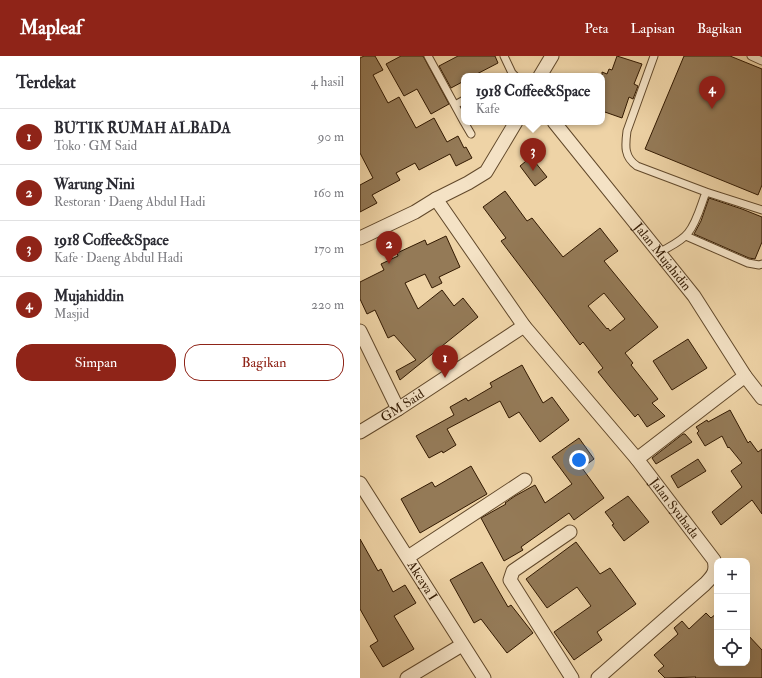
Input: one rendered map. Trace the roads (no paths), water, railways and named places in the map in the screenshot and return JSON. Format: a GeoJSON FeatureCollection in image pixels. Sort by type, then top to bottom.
{"type":"FeatureCollection","features":[{"type":"Feature","properties":{"kind":"street"},"geometry":{"type":"LineString","coordinates":[[542,73],[552,56]]}},
{"type":"Feature","properties":{"kind":"street"},"geometry":{"type":"LineString","coordinates":[[360,238],[415,212],[486,172],[514,125]]}},
{"type":"Feature","properties":{"kind":"street","name":"Jalan Mujahidin"},"geometry":{"type":"LineString","coordinates":[[556,125],[694,296],[745,376],[762,398]]}},
{"type":"Feature","properties":{"kind":"street","name":"Jalan Syuhada"},"geometry":{"type":"LineString","coordinates":[[436,199],[524,326],[637,459],[714,560],[716,569],[715,574],[706,584],[598,678]]}},
{"type":"Feature","properties":{"kind":"street","name":"GM Said"},"geometry":{"type":"LineString","coordinates":[[360,432],[398,409],[524,326]]}},
{"type":"Feature","properties":{"kind":"street"},"geometry":{"type":"LineString","coordinates":[[360,331],[398,409]]}},
{"type":"Feature","properties":{"kind":"street"},"geometry":{"type":"LineString","coordinates":[[637,459],[745,376]]}},
{"type":"Feature","properties":{"kind":"street"},"geometry":{"type":"LineString","coordinates":[[408,557],[525,480]]}},
{"type":"Feature","properties":{"kind":"street","name":"Akcaya I"},"geometry":{"type":"LineString","coordinates":[[360,483],[484,678]]}},
{"type":"Feature","properties":{"kind":"street"},"geometry":{"type":"LineString","coordinates":[[570,532],[513,571],[510,580],[572,678]]}},
{"type":"Feature","properties":{"kind":"street"},"geometry":{"type":"LineString","coordinates":[[407,678],[462,645]]}},
{"type":"Feature","properties":{"kind":"lane"},"geometry":{"type":"LineString","coordinates":[[504,56],[510,73]]}},
{"type":"Feature","properties":{"kind":"lane"},"geometry":{"type":"LineString","coordinates":[[654,56],[627,132],[626,142],[628,158],[637,166],[706,192],[762,210]]}},
{"type":"Feature","properties":{"kind":"lane"},"geometry":{"type":"LineString","coordinates":[[751,56],[762,61]]}},
{"type":"Feature","properties":{"kind":"lane"},"geometry":{"type":"LineString","coordinates":[[430,57],[461,117]]}},
{"type":"Feature","properties":{"kind":"lane"},"geometry":{"type":"LineString","coordinates":[[455,106],[461,102]]}},
{"type":"Feature","properties":{"kind":"lane"},"geometry":{"type":"LineString","coordinates":[[466,125],[471,134]]}},
{"type":"Feature","properties":{"kind":"lane"},"geometry":{"type":"LineString","coordinates":[[659,253],[686,236],[692,227],[706,192]]}},
{"type":"Feature","properties":{"kind":"lane"},"geometry":{"type":"LineString","coordinates":[[686,236],[748,263],[759,265],[762,264]]}},
{"type":"Feature","properties":{"kind":"place","name":"Mujahiddin"},"geometry":{"type":"Point","coordinates":[712,109]}},
{"type":"Feature","properties":{"kind":"place","name":"1918 Coffee&Space"},"geometry":{"type":"Point","coordinates":[533,171]}},
{"type":"Feature","properties":{"kind":"place","name":"Warung Nini"},"geometry":{"type":"Point","coordinates":[389,264]}},
{"type":"Feature","properties":{"kind":"place","name":"BUTIK RUMAH ALBADA"},"geometry":{"type":"Point","coordinates":[445,378]}}]}
